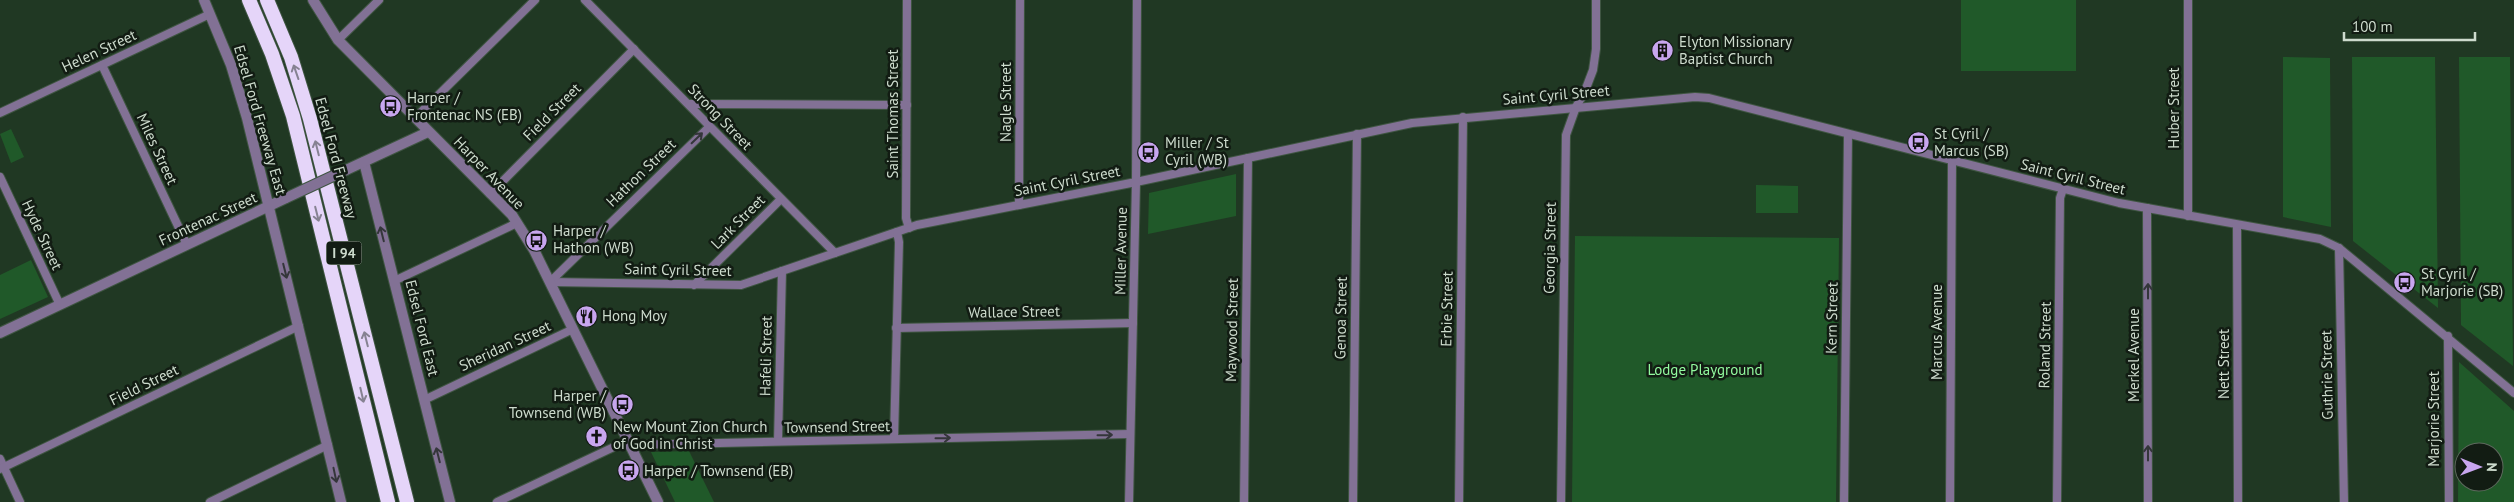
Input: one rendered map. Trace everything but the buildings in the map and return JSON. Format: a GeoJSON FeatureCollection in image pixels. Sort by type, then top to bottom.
{"type":"FeatureCollection","features":[{"type":"Feature","properties":{"kind":"highway","name":"Edsel Ford Freeway"},"geometry":{"type":"LineString","coordinates":[[249,0],[272,54],[292,116],[388,502]]}},
{"type":"Feature","properties":{"kind":"highway","name":"Edsel Ford Freeway"},"geometry":{"type":"LineString","coordinates":[[267,0],[291,57],[310,119],[407,499]]}},
{"type":"Feature","properties":{"kind":"street","name":"Edsel Ford Freeway East"},"geometry":{"type":"LineString","coordinates":[[204,0],[238,85],[299,326]]}},
{"type":"Feature","properties":{"kind":"street","name":"Harper Avenue"},"geometry":{"type":"LineString","coordinates":[[313,0],[338,40],[517,223],[550,282],[658,502]]}},
{"type":"Feature","properties":{"kind":"street"},"geometry":{"type":"LineString","coordinates":[[338,40],[379,0]]}},
{"type":"Feature","properties":{"kind":"street"},"geometry":{"type":"LineString","coordinates":[[414,118],[535,0]]}},
{"type":"Feature","properties":{"kind":"street","name":"Strong Street"},"geometry":{"type":"LineString","coordinates":[[586,0],[835,253]]}},
{"type":"Feature","properties":{"kind":"street","name":"Saint Thomas Street"},"geometry":{"type":"LineString","coordinates":[[907,0],[906,218],[909,228]]}},
{"type":"Feature","properties":{"kind":"street","name":"Nagle Street"},"geometry":{"type":"LineString","coordinates":[[1019,205],[1020,0]]}},
{"type":"Feature","properties":{"kind":"street","name":"Miller Avenue"},"geometry":{"type":"LineString","coordinates":[[1129,502],[1136,182],[1137,0]]}},
{"type":"Feature","properties":{"kind":"street","name":"Georgia Street"},"geometry":{"type":"LineString","coordinates":[[1561,502],[1566,135],[1576,107],[1593,70],[1596,49],[1596,0]]}},
{"type":"Feature","properties":{"kind":"street","name":"Huber Street"},"geometry":{"type":"LineString","coordinates":[[2188,0],[2188,216]]}},
{"type":"Feature","properties":{"kind":"street","name":"Helen Street"},"geometry":{"type":"LineString","coordinates":[[0,113],[210,14]]}},
{"type":"Feature","properties":{"kind":"street","name":"Field Street"},"geometry":{"type":"LineString","coordinates":[[490,194],[634,49]]}},
{"type":"Feature","properties":{"kind":"street","name":"Miles Street"},"geometry":{"type":"LineString","coordinates":[[102,65],[187,245]]}},
{"type":"Feature","properties":{"kind":"street","name":"Saint Cyril Street"},"geometry":{"type":"LineString","coordinates":[[550,282],[741,285],[909,228],[1412,123],[1703,97],[2063,189],[2147,208],[2320,240],[2339,248],[2448,336],[2514,393]]}},
{"type":"Feature","properties":{"kind":"street"},"geometry":{"type":"LineString","coordinates":[[689,104],[907,105]]}},
{"type":"Feature","properties":{"kind":"street","name":"Erbie Street"},"geometry":{"type":"LineString","coordinates":[[1459,502],[1463,117]]}},
{"type":"Feature","properties":{"kind":"street","name":"Hathon Street"},"geometry":{"type":"LineString","coordinates":[[550,282],[709,127]]}},
{"type":"Feature","properties":{"kind":"street","name":"Frontenac Street"},"geometry":{"type":"LineString","coordinates":[[0,333],[428,132]]}},
{"type":"Feature","properties":{"kind":"street","name":"Genoa Street"},"geometry":{"type":"LineString","coordinates":[[1353,502],[1357,134]]}},
{"type":"Feature","properties":{"kind":"street","name":"Kern Street"},"geometry":{"type":"LineString","coordinates":[[1844,502],[1848,134]]}},
{"type":"Feature","properties":{"kind":"street","name":"Maywood Street"},"geometry":{"type":"LineString","coordinates":[[1244,502],[1248,158]]}},
{"type":"Feature","properties":{"kind":"street","name":"Edsel Ford East"},"geometry":{"type":"LineString","coordinates":[[364,162],[450,502]]}},
{"type":"Feature","properties":{"kind":"street","name":"Marcus Avenue"},"geometry":{"type":"LineString","coordinates":[[1950,502],[1952,162]]}},
{"type":"Feature","properties":{"kind":"street","name":"Hyde Street"},"geometry":{"type":"LineString","coordinates":[[0,177],[60,305]]}},
{"type":"Feature","properties":{"kind":"street","name":"Roland Street"},"geometry":{"type":"LineString","coordinates":[[2057,502],[2060,198],[2063,189]]}},
{"type":"Feature","properties":{"kind":"street","name":"Lark Street"},"geometry":{"type":"LineString","coordinates":[[694,285],[781,199]]}},
{"type":"Feature","properties":{"kind":"street","name":"Merkel Avenue"},"geometry":{"type":"LineString","coordinates":[[2147,208],[2148,502]]}},
{"type":"Feature","properties":{"kind":"street"},"geometry":{"type":"LineString","coordinates":[[394,281],[517,223]]}},
{"type":"Feature","properties":{"kind":"street","name":"Nett Street"},"geometry":{"type":"LineString","coordinates":[[2237,225],[2238,502]]}},
{"type":"Feature","properties":{"kind":"street"},"geometry":{"type":"LineString","coordinates":[[894,439],[897,232]]}},
{"type":"Feature","properties":{"kind":"street","name":"Guthrie Street"},"geometry":{"type":"LineString","coordinates":[[2339,248],[2344,502]]}},
{"type":"Feature","properties":{"kind":"street","name":"Hafeli Street"},"geometry":{"type":"LineString","coordinates":[[778,441],[782,271]]}},
{"type":"Feature","properties":{"kind":"street","name":"Wallace Street"},"geometry":{"type":"LineString","coordinates":[[896,328],[1133,323]]}},
{"type":"Feature","properties":{"kind":"street"},"geometry":{"type":"LineString","coordinates":[[299,326],[341,502]]}},
{"type":"Feature","properties":{"kind":"street","name":"Field Street"},"geometry":{"type":"LineString","coordinates":[[2,468],[299,326]]}},
{"type":"Feature","properties":{"kind":"street","name":"Sheridan Street"},"geometry":{"type":"LineString","coordinates":[[424,400],[572,330]]}},
{"type":"Feature","properties":{"kind":"street","name":"Marjorie Street"},"geometry":{"type":"LineString","coordinates":[[2448,336],[2449,502]]}},
{"type":"Feature","properties":{"kind":"street","name":"Townsend Street"},"geometry":{"type":"LineString","coordinates":[[498,502],[616,446],[629,444],[1130,434]]}},
{"type":"Feature","properties":{"kind":"street"},"geometry":{"type":"LineString","coordinates":[[210,502],[328,445]]}},
{"type":"Feature","properties":{"kind":"street"},"geometry":{"type":"LineString","coordinates":[[0,459],[2,468],[20,502]]}},
{"type":"Feature","properties":{"kind":"green space"},"geometry":{"type":"Polygon","coordinates":[[[1961,0],[2076,0],[2076,71],[1961,71],[1961,0]]]}},
{"type":"Feature","properties":{"kind":"green space"},"geometry":{"type":"Polygon","coordinates":[[[2283,57],[2330,58],[2331,227],[2283,217],[2283,57]]]}},
{"type":"Feature","properties":{"kind":"green space"},"geometry":{"type":"Polygon","coordinates":[[[2352,57],[2435,57],[2438,308],[2353,241],[2352,57]]]}},
{"type":"Feature","properties":{"kind":"green space"},"geometry":{"type":"Polygon","coordinates":[[[2459,57],[2510,57],[2513,366],[2461,325],[2459,57]]]}},
{"type":"Feature","properties":{"kind":"green space"},"geometry":{"type":"Polygon","coordinates":[[[11,129],[24,157],[11,163],[0,134],[11,129]]]}},
{"type":"Feature","properties":{"kind":"green space"},"geometry":{"type":"Polygon","coordinates":[[[1236,174],[1236,216],[1148,234],[1149,193],[1236,174]]]}},
{"type":"Feature","properties":{"kind":"green space"},"geometry":{"type":"Polygon","coordinates":[[[1756,185],[1798,186],[1798,213],[1756,213],[1756,185]]]}},
{"type":"Feature","properties":{"kind":"green space","name":"Lodge Playground"},"geometry":{"type":"Polygon","coordinates":[[[1575,236],[1839,238],[1836,502],[1572,502],[1575,236]]]}},
{"type":"Feature","properties":{"kind":"green space"},"geometry":{"type":"Polygon","coordinates":[[[31,260],[48,297],[0,319],[0,275],[31,260]]]}},
{"type":"Feature","properties":{"kind":"green space"},"geometry":{"type":"Polygon","coordinates":[[[2459,362],[2514,411],[2514,502],[2458,502],[2458,492],[2504,492],[2504,442],[2458,442],[2459,362]]]}},
{"type":"Feature","properties":{"kind":"green space"},"geometry":{"type":"Polygon","coordinates":[[[689,451],[714,502],[675,502],[651,452],[689,451]]]}},
{"type":"Feature","properties":{"kind":"place","name":"Elyton Missionary Baptist Church"},"geometry":{"type":"Point","coordinates":[1663,51]}},
{"type":"Feature","properties":{"kind":"place","name":"Harper / Frontenac NS (EB)"},"geometry":{"type":"Point","coordinates":[391,107]}},
{"type":"Feature","properties":{"kind":"place","name":"St Cyril / Marcus (SB)"},"geometry":{"type":"Point","coordinates":[1918,143]}},
{"type":"Feature","properties":{"kind":"place","name":"Miller / St Cyril (WB)"},"geometry":{"type":"Point","coordinates":[1149,152]}},
{"type":"Feature","properties":{"kind":"place","name":"Harper / Hathon (WB)"},"geometry":{"type":"Point","coordinates":[537,240]}},
{"type":"Feature","properties":{"kind":"place","name":"St Cyril / Marjorie (SB)"},"geometry":{"type":"Point","coordinates":[2405,283]}},
{"type":"Feature","properties":{"kind":"place","name":"Hong Moy"},"geometry":{"type":"Point","coordinates":[586,316]}},
{"type":"Feature","properties":{"kind":"place","name":"Harper / Townsend (WB)"},"geometry":{"type":"Point","coordinates":[622,405]}},
{"type":"Feature","properties":{"kind":"place","name":"New Mount Zion Church of God in Christ"},"geometry":{"type":"Point","coordinates":[597,436]}},
{"type":"Feature","properties":{"kind":"place","name":"Harper / Townsend (EB)"},"geometry":{"type":"Point","coordinates":[628,471]}}]}
